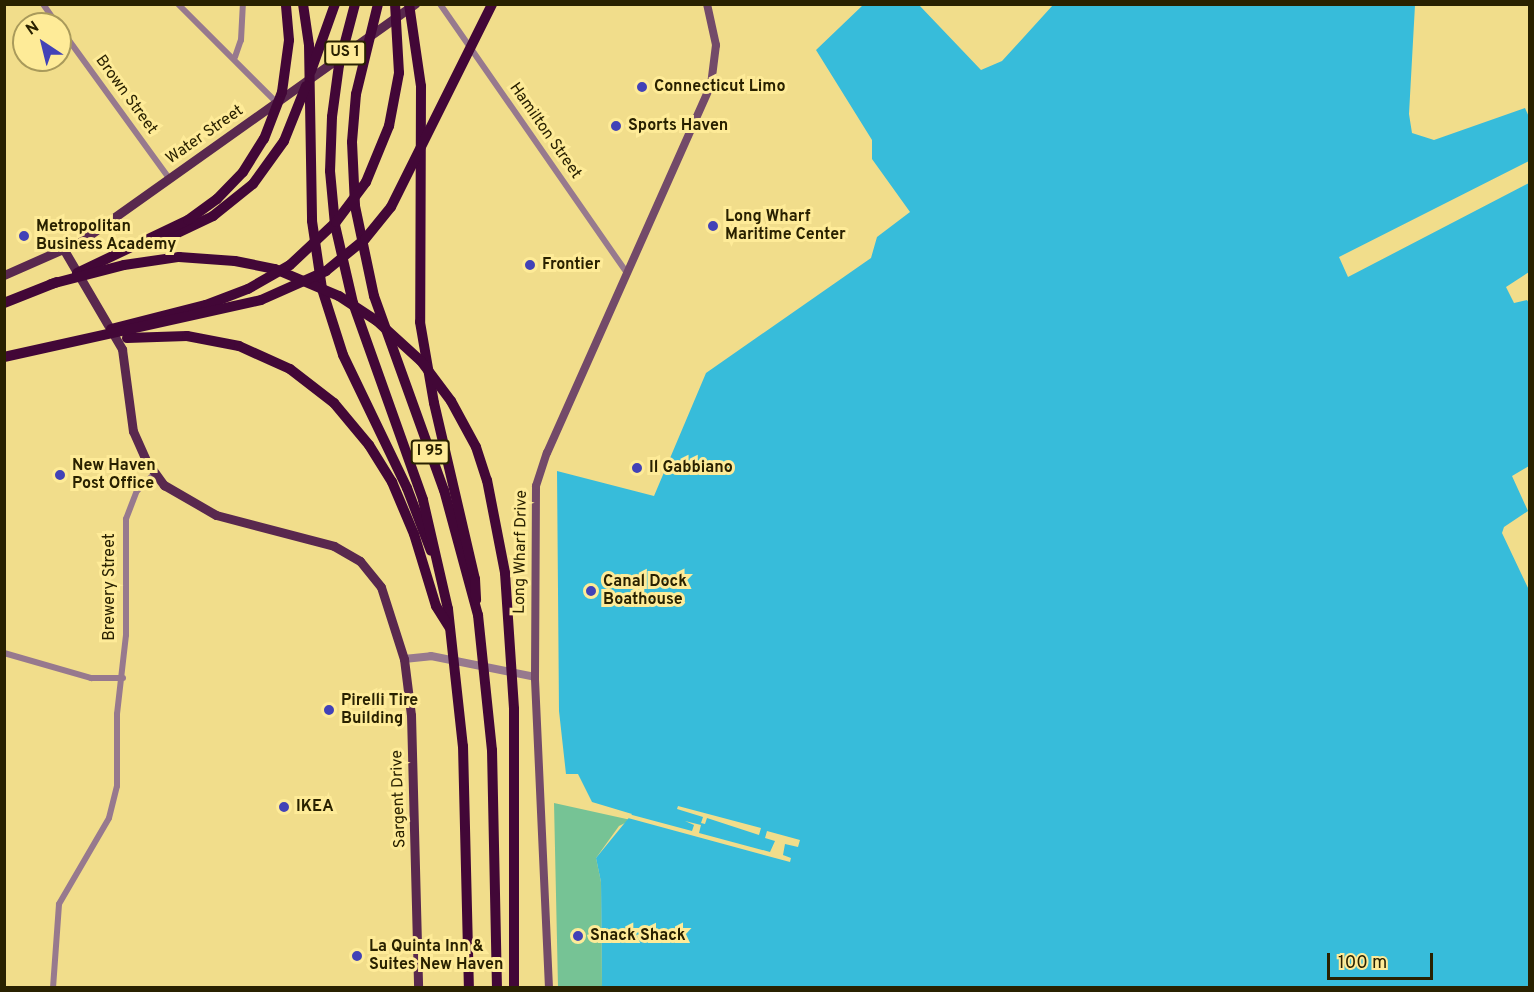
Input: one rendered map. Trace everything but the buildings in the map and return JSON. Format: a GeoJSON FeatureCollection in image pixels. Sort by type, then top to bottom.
{"type":"FeatureCollection","features":[{"type":"Feature","properties":{"kind":"highway"},"geometry":{"type":"LineString","coordinates":[[109,264],[198,214],[227,190],[249,164],[276,111],[289,40],[286,4]]}},
{"type":"Feature","properties":{"kind":"highway"},"geometry":{"type":"LineString","coordinates":[[303,4],[309,45],[312,222],[325,303],[343,355],[408,488],[437,566]]}},
{"type":"Feature","properties":{"kind":"highway"},"geometry":{"type":"LineString","coordinates":[[4,303],[109,264],[201,223],[234,201],[261,175],[290,130],[335,4]]}},
{"type":"Feature","properties":{"kind":"highway","name":"I 95"},"geometry":{"type":"LineString","coordinates":[[355,4],[339,65],[330,144],[335,225],[353,303],[416,477],[448,609],[458,695],[469,987]]}},
{"type":"Feature","properties":{"kind":"highway","name":"I 95"},"geometry":{"type":"LineString","coordinates":[[378,4],[358,82],[352,150],[357,222],[374,296],[444,490],[477,613],[489,703],[497,987]]}},
{"type":"Feature","properties":{"kind":"highway"},"geometry":{"type":"LineString","coordinates":[[88,337],[138,329],[249,289],[290,265],[325,234],[366,182],[385,140],[397,92],[399,39],[395,4]]}},
{"type":"Feature","properties":{"kind":"highway"},"geometry":{"type":"LineString","coordinates":[[410,4],[416,37],[421,100],[419,303],[425,361],[466,536],[477,613]]}},
{"type":"Feature","properties":{"kind":"highway"},"geometry":{"type":"LineString","coordinates":[[4,357],[88,337],[138,329],[274,296],[313,279],[339,261],[375,228],[391,207],[492,4]]}},
{"type":"Feature","properties":{"kind":"highway"},"geometry":{"type":"LineString","coordinates":[[109,264],[208,258],[275,269],[339,296],[399,339],[451,401],[478,453],[496,516],[505,573],[514,709],[514,987]]}},
{"type":"Feature","properties":{"kind":"highway"},"geometry":{"type":"LineString","coordinates":[[138,329],[200,337],[239,346],[290,369],[334,403],[361,434],[392,482],[414,534],[436,606],[450,630]]}},
{"type":"Feature","properties":{"kind":"main road","name":"Water Street"},"geometry":{"type":"LineString","coordinates":[[4,275],[64,250],[415,4]]}},
{"type":"Feature","properties":{"kind":"main road","name":"Long Wharf Drive"},"geometry":{"type":"LineString","coordinates":[[549,987],[536,677],[536,486],[547,453],[706,98],[714,71],[716,45],[707,4]]}},
{"type":"Feature","properties":{"kind":"main road"},"geometry":{"type":"LineString","coordinates":[[64,250],[122,349],[133,431],[154,474]]}},
{"type":"Feature","properties":{"kind":"main road","name":"Sargent Drive"},"geometry":{"type":"LineString","coordinates":[[154,474],[183,499],[216,515],[349,553],[381,587],[404,659],[414,761],[418,987]]}},
{"type":"Feature","properties":{"kind":"street"},"geometry":{"type":"LineString","coordinates":[[178,4],[235,57],[276,103]]}},
{"type":"Feature","properties":{"kind":"street"},"geometry":{"type":"LineString","coordinates":[[235,57],[241,40],[243,4]]}},
{"type":"Feature","properties":{"kind":"street","name":"Hamilton Street"},"geometry":{"type":"LineString","coordinates":[[440,4],[627,273]]}},
{"type":"Feature","properties":{"kind":"street","name":"Brown Street"},"geometry":{"type":"LineString","coordinates":[[72,44],[169,178]]}},
{"type":"Feature","properties":{"kind":"street","name":"Brewery Street"},"geometry":{"type":"LineString","coordinates":[[53,987],[54,941],[64,892],[101,833],[114,801],[118,774],[117,714],[123,678],[126,519],[137,491],[154,474]]}},
{"type":"Feature","properties":{"kind":"street"},"geometry":{"type":"LineString","coordinates":[[4,653],[91,678],[123,678]]}},
{"type":"Feature","properties":{"kind":"street"},"geometry":{"type":"LineString","coordinates":[[404,659],[431,656],[536,677]]}},
{"type":"Feature","properties":{"kind":"green space"},"geometry":{"type":"Polygon","coordinates":[[[554,803],[631,820],[619,826],[596,858],[601,882],[602,987],[558,987],[554,803]]]}},
{"type":"Feature","properties":{"kind":"water"},"geometry":{"type":"Polygon","coordinates":[[[863,5],[919,5],[981,70],[1002,61],[1053,5],[1415,5],[1409,114],[1412,133],[1434,140],[1525,108],[1529,117],[1529,161],[1339,257],[1348,277],[1529,183],[1529,272],[1506,287],[1514,303],[1527,300],[1529,303],[1529,466],[1512,476],[1528,511],[1504,527],[1502,533],[1529,590],[1529,987],[602,987],[601,882],[596,858],[632,814],[592,802],[578,774],[566,774],[559,711],[557,471],[654,496],[706,373],[871,258],[877,237],[910,212],[872,159],[872,140],[816,50],[863,5]]]}},
{"type":"Feature","properties":{"kind":"pier"},"geometry":{"type":"Polygon","coordinates":[[[678,806],[761,828],[759,835],[707,818],[705,824],[701,823],[703,817],[677,809],[678,806]]]}},
{"type":"Feature","properties":{"kind":"pier"},"geometry":{"type":"Polygon","coordinates":[[[606,808],[692,831],[694,825],[685,821],[701,825],[699,833],[770,852],[775,841],[765,838],[767,831],[800,840],[798,847],[785,844],[783,855],[791,858],[790,862],[628,818],[606,808]]]}},
{"type":"Feature","properties":{"kind":"place","name":"Connecticut Limo"},"geometry":{"type":"Point","coordinates":[642,87]}},
{"type":"Feature","properties":{"kind":"place","name":"Sports Haven"},"geometry":{"type":"Point","coordinates":[616,126]}},
{"type":"Feature","properties":{"kind":"place","name":"Long Wharf Maritime Center"},"geometry":{"type":"Point","coordinates":[713,226]}},
{"type":"Feature","properties":{"kind":"place","name":"Metropolitan Business Academy"},"geometry":{"type":"Point","coordinates":[24,236]}},
{"type":"Feature","properties":{"kind":"place","name":"Frontier"},"geometry":{"type":"Point","coordinates":[530,265]}},
{"type":"Feature","properties":{"kind":"place","name":"Il Gabbiano"},"geometry":{"type":"Point","coordinates":[637,468]}},
{"type":"Feature","properties":{"kind":"place","name":"New Haven Post Office"},"geometry":{"type":"Point","coordinates":[60,475]}},
{"type":"Feature","properties":{"kind":"place","name":"Canal Dock Boathouse"},"geometry":{"type":"Point","coordinates":[591,591]}},
{"type":"Feature","properties":{"kind":"place","name":"Pirelli Tire Building"},"geometry":{"type":"Point","coordinates":[329,710]}},
{"type":"Feature","properties":{"kind":"place","name":"IKEA"},"geometry":{"type":"Point","coordinates":[284,807]}},
{"type":"Feature","properties":{"kind":"place","name":"Snack Shack"},"geometry":{"type":"Point","coordinates":[578,936]}},
{"type":"Feature","properties":{"kind":"place","name":"La Quinta Inn & Suites New Haven"},"geometry":{"type":"Point","coordinates":[357,956]}}]}
